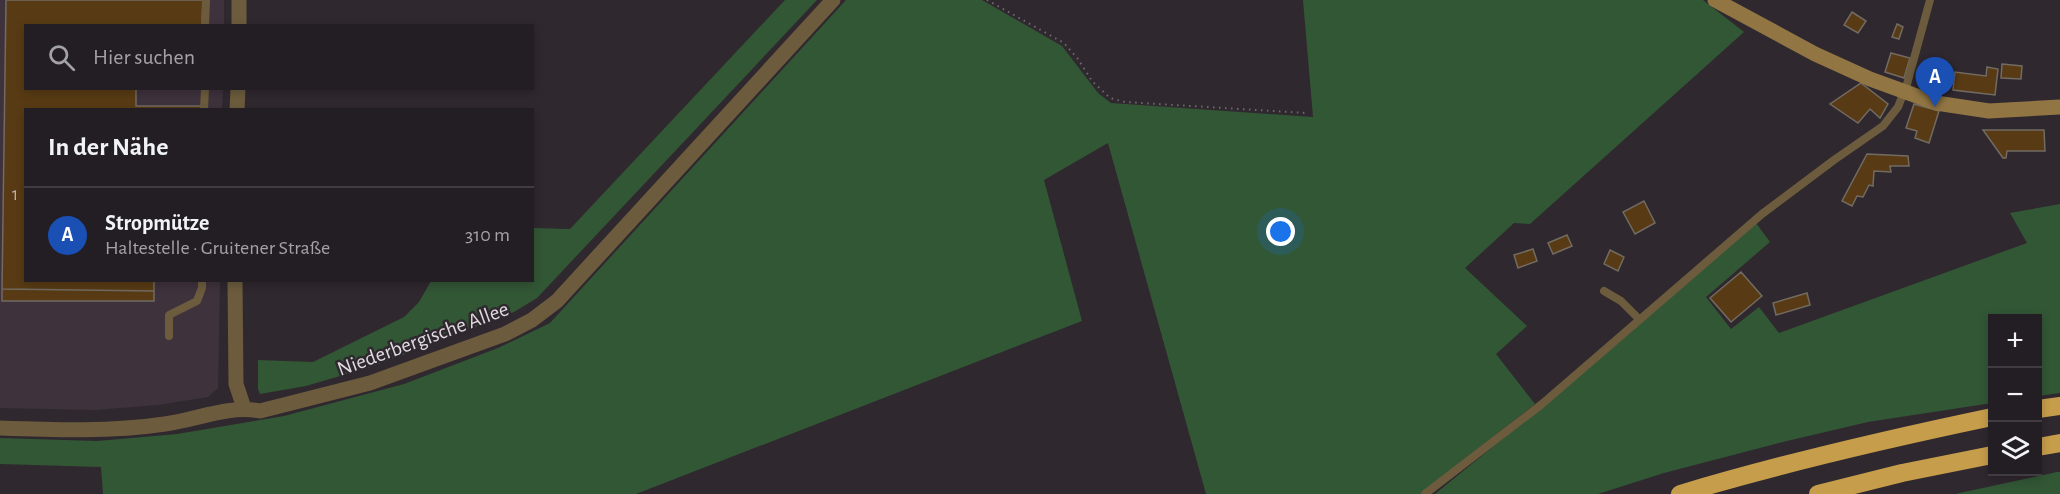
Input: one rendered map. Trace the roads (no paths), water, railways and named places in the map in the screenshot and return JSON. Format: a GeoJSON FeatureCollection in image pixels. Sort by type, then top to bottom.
{"type":"FeatureCollection","features":[{"type":"Feature","properties":{"kind":"highway"},"geometry":{"type":"LineString","coordinates":[[2042,408],[2060,406]]}},
{"type":"Feature","properties":{"kind":"highway"},"geometry":{"type":"LineString","coordinates":[[1680,494],[1780,465],[1988,418]]}},
{"type":"Feature","properties":{"kind":"highway"},"geometry":{"type":"LineString","coordinates":[[2042,446],[2060,443]]}},
{"type":"Feature","properties":{"kind":"highway"},"geometry":{"type":"LineString","coordinates":[[1818,494],[1902,473],[1988,456]]}},
{"type":"Feature","properties":{"kind":"main road"},"geometry":{"type":"LineString","coordinates":[[1715,0],[1815,54],[1904,93],[1936,103],[1989,111],[2060,108]]}},
{"type":"Feature","properties":{"kind":"street"},"geometry":{"type":"LineString","coordinates":[[239,0],[239,24]]}},
{"type":"Feature","properties":{"kind":"street","name":"Niederbergische Allee"},"geometry":{"type":"LineString","coordinates":[[0,428],[70,431],[165,424],[244,408],[260,411],[370,383],[505,334],[532,320],[557,302],[833,0]]}},
{"type":"Feature","properties":{"kind":"street"},"geometry":{"type":"LineString","coordinates":[[237,108],[238,90]]}},
{"type":"Feature","properties":{"kind":"street"},"geometry":{"type":"LineString","coordinates":[[235,282],[236,384],[244,408]]}},
{"type":"Feature","properties":{"kind":"lane"},"geometry":{"type":"LineString","coordinates":[[205,24],[206,0]]}},
{"type":"Feature","properties":{"kind":"lane"},"geometry":{"type":"LineString","coordinates":[[1425,494],[1542,404],[1762,214],[1883,126],[1898,107],[1913,69],[1930,0]]}},
{"type":"Feature","properties":{"kind":"lane"},"geometry":{"type":"LineString","coordinates":[[204,108],[205,90]]}},
{"type":"Feature","properties":{"kind":"lane"},"geometry":{"type":"LineString","coordinates":[[169,336],[169,315],[197,302],[202,282]]}},
{"type":"Feature","properties":{"kind":"lane"},"geometry":{"type":"LineString","coordinates":[[1604,291],[1621,301],[1639,319]]}},
{"type":"Feature","properties":{"kind":"place","name":"Stropmütze"},"geometry":{"type":"Point","coordinates":[1935,107]}}]}
